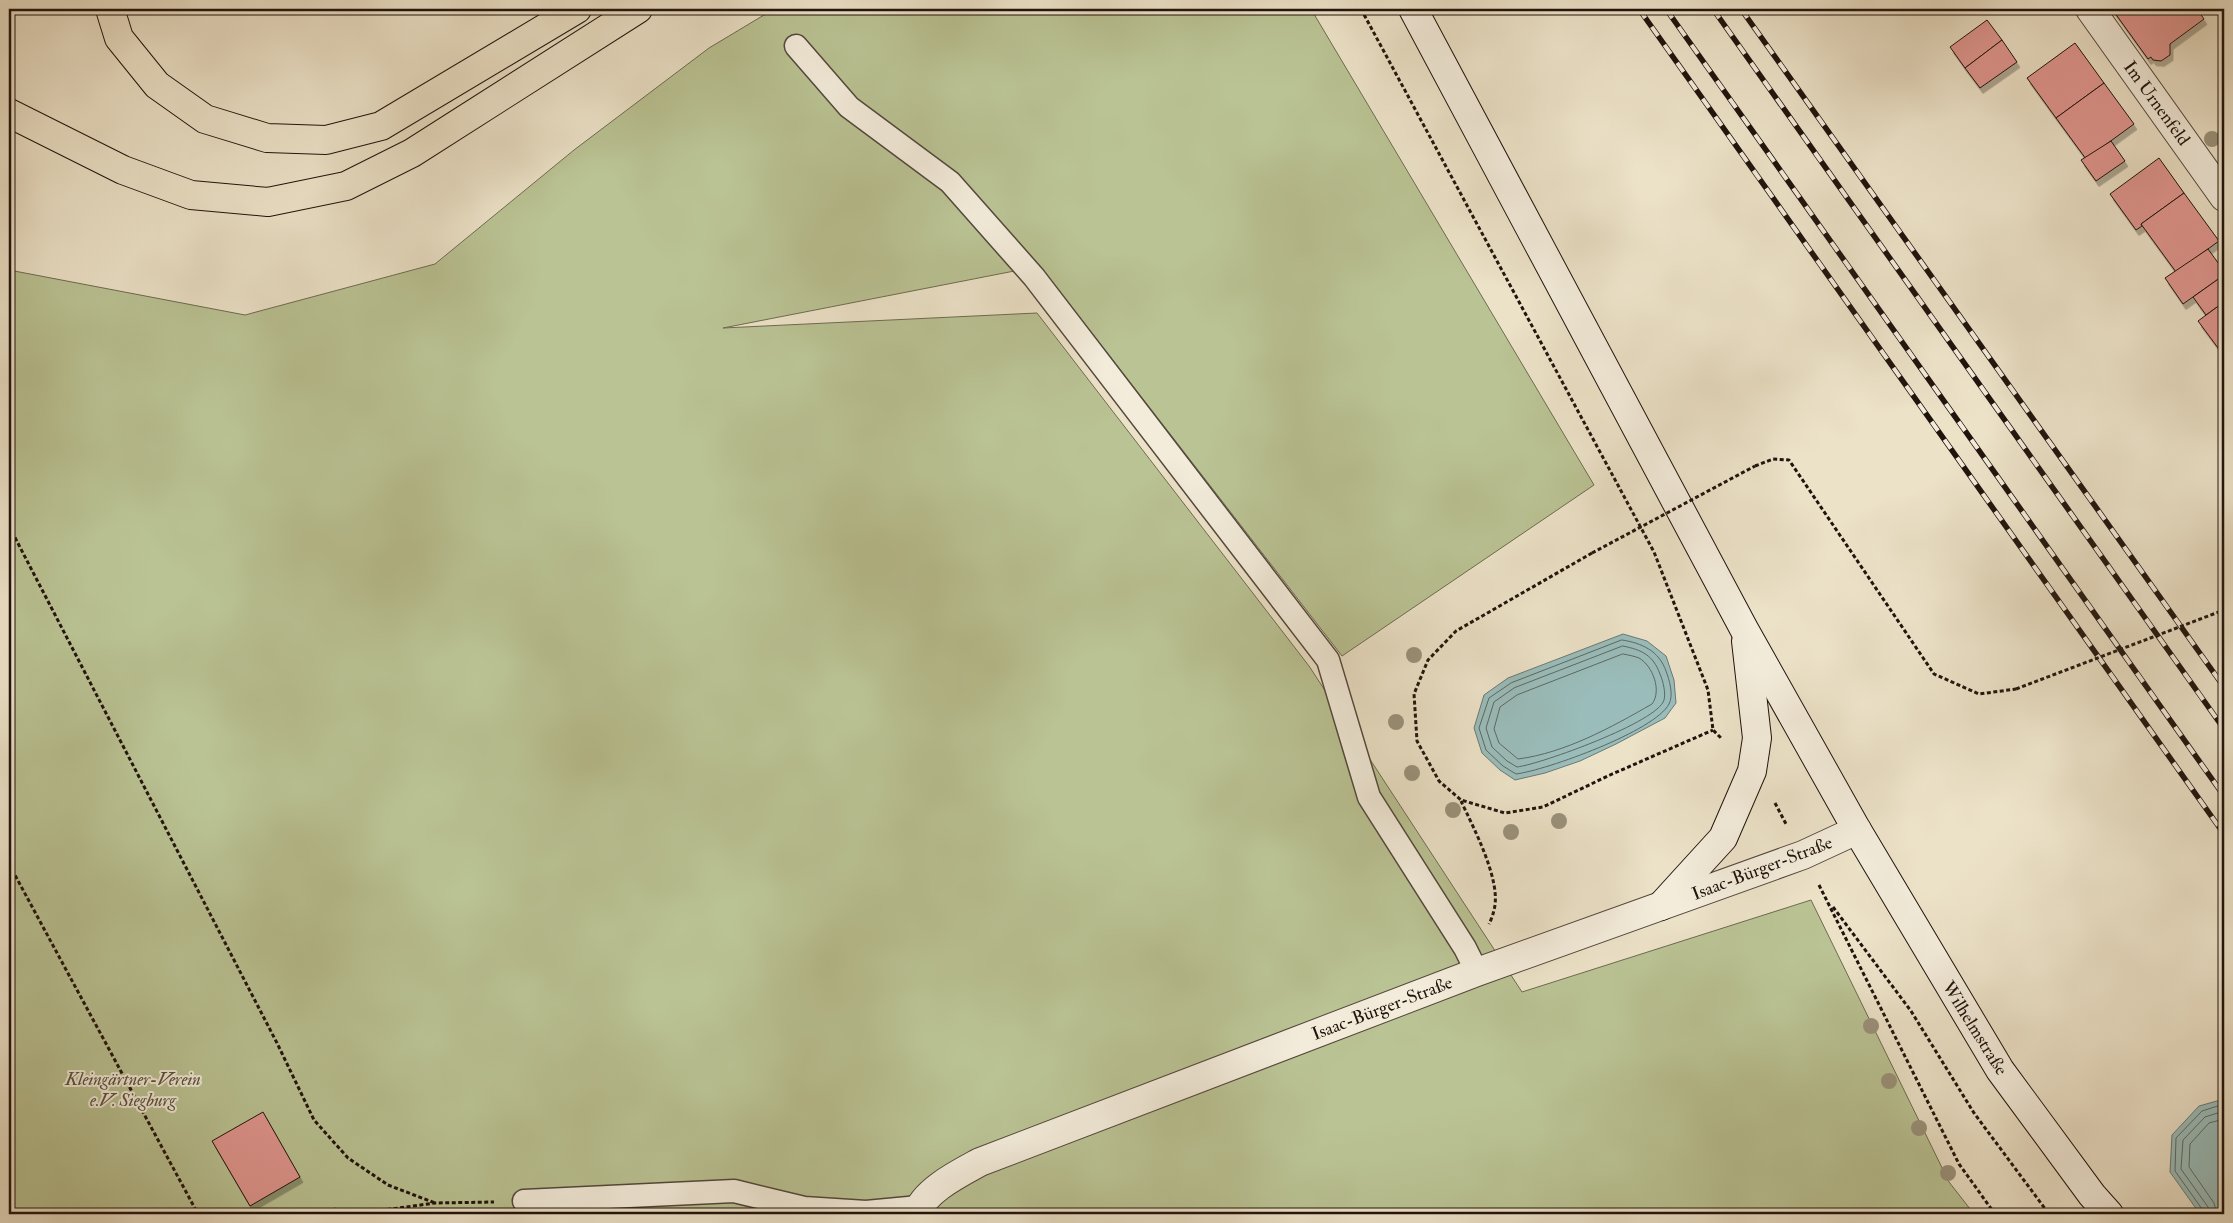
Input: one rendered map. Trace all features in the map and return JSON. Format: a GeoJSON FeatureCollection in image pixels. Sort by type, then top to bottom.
{"type":"FeatureCollection","features":[{"type":"Feature","properties":{"kind":"highway"},"geometry":{"type":"LineString","coordinates":[[110,9],[119,38],[157,85],[205,120],[267,138],[326,140],[380,126],[577,9]]}},
{"type":"Feature","properties":{"kind":"highway"},"geometry":{"type":"LineString","coordinates":[[9,113],[122,170],[191,195],[268,202],[346,186],[412,153],[638,9]]}},
{"type":"Feature","properties":{"kind":"main road","name":"Wilhelmstraße"},"geometry":{"type":"LineString","coordinates":[[1413,9],[1744,629],[1857,830],[2000,1070],[2092,1195],[2109,1214]]}},
{"type":"Feature","properties":{"kind":"main road","name":"Im Urnenfeld"},"geometry":{"type":"LineString","coordinates":[[2090,9],[2224,197]]}},
{"type":"Feature","properties":{"kind":"main road"},"geometry":{"type":"LineString","coordinates":[[1661,906],[1723,838],[1752,771],[1756,738],[1744,629]]}},
{"type":"Feature","properties":{"kind":"main road","name":"Isaac-Bürger-Straße"},"geometry":{"type":"LineString","coordinates":[[918,1211],[945,1181],[980,1162],[1477,972],[1803,855],[1857,830]]}},
{"type":"Feature","properties":{"kind":"lane"},"geometry":{"type":"LineString","coordinates":[[796,46],[849,107],[950,182],[1034,277],[1328,660],[1369,797],[1465,948],[1477,972]]}},
{"type":"Feature","properties":{"kind":"lane","name":"Isaac-Bürger-Straße"},"geometry":{"type":"LineString","coordinates":[[524,1201],[734,1191],[804,1208],[866,1212],[918,1211]]}},
{"type":"Feature","properties":{"kind":"path"},"geometry":{"type":"LineString","coordinates":[[1360,9],[1654,552],[1708,690],[1713,730],[1752,771],[1774,803],[1828,901],[1959,1164],[1996,1214]]}},
{"type":"Feature","properties":{"kind":"path"},"geometry":{"type":"LineString","coordinates":[[1713,730],[1610,775],[1543,807],[1506,813],[1461,800],[1439,781],[1417,741],[1414,694],[1428,660],[1456,631],[1592,553],[1755,466],[1773,459],[1790,460],[1934,674],[1979,694],[2016,689],[2224,610]]}},
{"type":"Feature","properties":{"kind":"path"},"geometry":{"type":"LineString","coordinates":[[9,526],[277,1043],[314,1120],[348,1158],[388,1185],[434,1203]]}},
{"type":"Feature","properties":{"kind":"path"},"geometry":{"type":"LineString","coordinates":[[1461,800],[1486,856],[1494,885],[1495,908],[1483,938],[1465,948]]}},
{"type":"Feature","properties":{"kind":"path"},"geometry":{"type":"LineString","coordinates":[[9,864],[198,1214]]}},
{"type":"Feature","properties":{"kind":"path"},"geometry":{"type":"LineString","coordinates":[[1828,901],[1911,1011],[1974,1113],[2049,1214]]}},
{"type":"Feature","properties":{"kind":"path"},"geometry":{"type":"LineString","coordinates":[[355,1214],[434,1203],[524,1201]]}},
{"type":"Feature","properties":{"kind":"green space","name":"Kleingärtner-Verein e.V. Siegburg"},"geometry":{"type":"Polygon","coordinates":[[[774,9],[1311,9],[1594,485],[1342,656],[1040,266],[723,328],[1037,313],[1309,666],[1522,992],[1811,900],[1949,1182],[1974,1214],[341,1214],[336,1208],[303,1214],[9,1214],[9,270],[245,315],[435,264],[574,150],[709,48],[774,9]]]}},
{"type":"Feature","properties":{"kind":"water"},"geometry":{"type":"Polygon","coordinates":[[[1623,634],[1647,641],[1666,656],[1674,680],[1676,703],[1665,718],[1580,761],[1545,773],[1515,780],[1500,770],[1482,753],[1474,728],[1484,695],[1508,678],[1623,634]]]}},
{"type":"Feature","properties":{"kind":"water"},"geometry":{"type":"Polygon","coordinates":[[[2224,1099],[2224,1214],[2200,1214],[2170,1172],[2172,1135],[2199,1106],[2224,1099]]]}},
{"type":"Feature","properties":{"kind":"building"},"geometry":{"type":"Polygon","coordinates":[[[2112,9],[2197,9],[2204,19],[2170,44],[2170,55],[2161,61],[2153,60],[2151,57],[2148,59],[2112,9]]]}},
{"type":"Feature","properties":{"kind":"building"},"geometry":{"type":"Polygon","coordinates":[[[1987,20],[2002,40],[1965,68],[1950,47],[1987,20]]]}},
{"type":"Feature","properties":{"kind":"building"},"geometry":{"type":"Polygon","coordinates":[[[2002,40],[2017,62],[1980,88],[1965,68],[2002,40]]]}},
{"type":"Feature","properties":{"kind":"building"},"geometry":{"type":"Polygon","coordinates":[[[2075,43],[2104,83],[2056,118],[2027,78],[2075,43]]]}},
{"type":"Feature","properties":{"kind":"building"},"geometry":{"type":"Polygon","coordinates":[[[2104,83],[2134,124],[2086,159],[2056,118],[2104,83]]]}},
{"type":"Feature","properties":{"kind":"building"},"geometry":{"type":"Polygon","coordinates":[[[2111,141],[2125,161],[2096,181],[2081,160],[2111,141]]]}},
{"type":"Feature","properties":{"kind":"building"},"geometry":{"type":"Polygon","coordinates":[[[2159,158],[2184,193],[2141,224],[2142,226],[2136,230],[2110,194],[2159,158]]]}},
{"type":"Feature","properties":{"kind":"building"},"geometry":{"type":"Polygon","coordinates":[[[2184,193],[2219,241],[2176,272],[2141,224],[2184,193]]]}},
{"type":"Feature","properties":{"kind":"building"},"geometry":{"type":"Polygon","coordinates":[[[2208,249],[2224,271],[2224,275],[2183,304],[2165,278],[2208,249]]]}},
{"type":"Feature","properties":{"kind":"building"},"geometry":{"type":"Polygon","coordinates":[[[2224,275],[2224,302],[2206,315],[2193,297],[2224,275]]]}},
{"type":"Feature","properties":{"kind":"building"},"geometry":{"type":"Polygon","coordinates":[[[2224,302],[2224,356],[2198,321],[2224,302]]]}},
{"type":"Feature","properties":{"kind":"building"},"geometry":{"type":"Polygon","coordinates":[[[263,1112],[300,1177],[250,1206],[212,1141],[263,1112]]]}},
{"type":"Feature","properties":{"kind":"railway"},"geometry":{"type":"LineString","coordinates":[[1639,9],[2224,834]]}},
{"type":"Feature","properties":{"kind":"railway"},"geometry":{"type":"LineString","coordinates":[[1666,9],[2224,796]]}},
{"type":"Feature","properties":{"kind":"railway"},"geometry":{"type":"LineString","coordinates":[[1713,9],[2224,729]]}},
{"type":"Feature","properties":{"kind":"railway"},"geometry":{"type":"LineString","coordinates":[[1741,9],[2224,687]]}}]}
